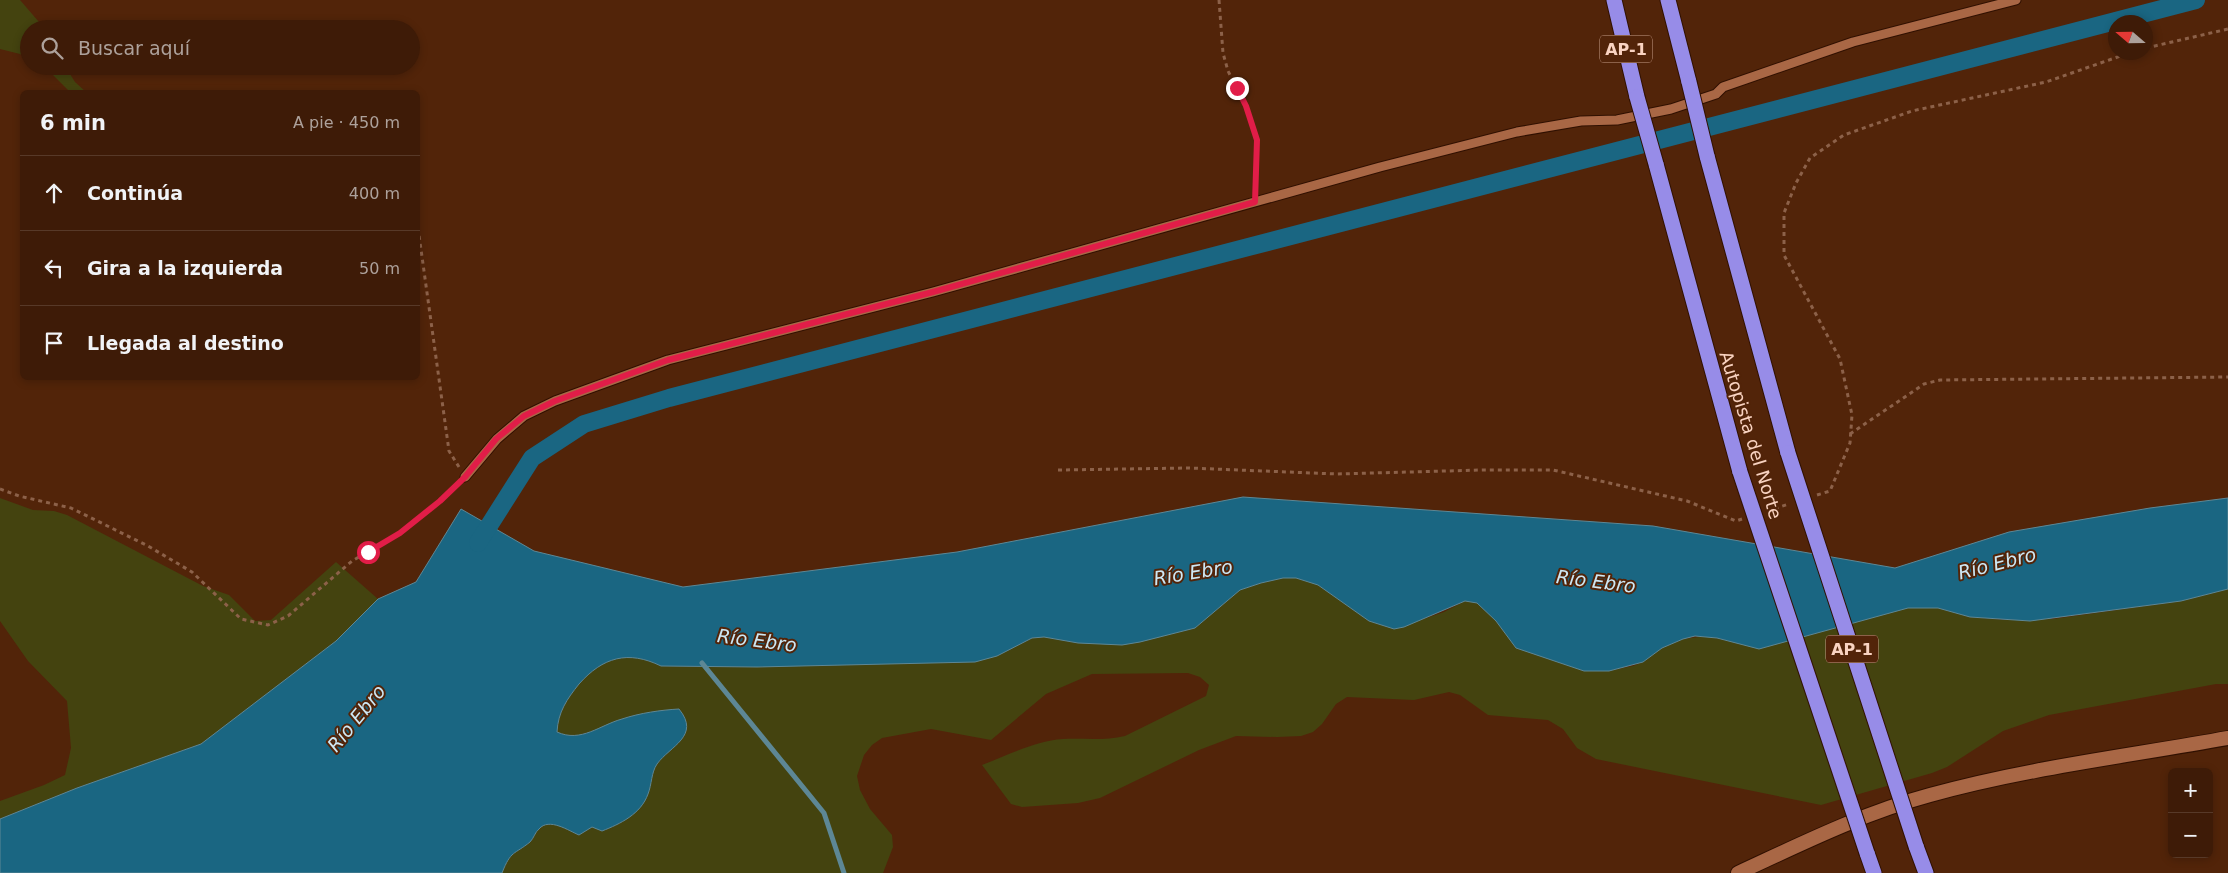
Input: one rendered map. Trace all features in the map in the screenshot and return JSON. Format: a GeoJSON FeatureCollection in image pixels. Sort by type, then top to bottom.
{"type":"FeatureCollection","features":[{"type":"Feature","properties":{"kind":"highway","name":"Autopista del Norte"},"geometry":{"type":"LineString","coordinates":[[1614,0],[1637,97],[1740,472],[1874,873]]}},
{"type":"Feature","properties":{"kind":"highway","name":"Autopista del Norte"},"geometry":{"type":"LineString","coordinates":[[1668,0],[1707,156],[1788,452],[1926,873]]}},
{"type":"Feature","properties":{"kind":"street"},"geometry":{"type":"LineString","coordinates":[[1738,873],[1835,828],[1930,795],[2010,776],[2228,738]]}},
{"type":"Feature","properties":{"kind":"lane"},"geometry":{"type":"LineString","coordinates":[[465,477],[496,439],[524,416],[555,401],[668,360],[933,292],[1255,202],[1517,132],[1581,121],[1617,120],[1671,109],[1716,94],[1723,87],[1853,42],[2016,0]]}},
{"type":"Feature","properties":{"kind":"path"},"geometry":{"type":"LineString","coordinates":[[1219,0],[1223,53],[1228,71],[1246,106],[1257,140],[1255,202]]}},
{"type":"Feature","properties":{"kind":"path"},"geometry":{"type":"LineString","coordinates":[[2153,46],[2228,29]]}},
{"type":"Feature","properties":{"kind":"path"},"geometry":{"type":"LineString","coordinates":[[1812,497],[1830,491],[1850,443],[1852,415],[1840,359],[1784,255],[1784,213],[1796,184],[1810,158],[1844,135],[1912,111],[2046,82],[2109,60]]}},
{"type":"Feature","properties":{"kind":"path"},"geometry":{"type":"LineString","coordinates":[[0,489],[19,496],[71,508],[148,546],[192,572],[241,619],[268,625],[288,616],[352,562],[400,533],[440,501],[465,477],[449,451],[420,242]]}},
{"type":"Feature","properties":{"kind":"path"},"geometry":{"type":"LineString","coordinates":[[1850,434],[1924,384],[1940,380],[2228,377]]}},
{"type":"Feature","properties":{"kind":"path"},"geometry":{"type":"LineString","coordinates":[[1058,470],[1189,468],[1337,474],[1553,470],[1686,501],[1736,521],[1746,518]]}},
{"type":"Feature","properties":{"kind":"path"},"geometry":{"type":"LineString","coordinates":[[1764,512],[1793,503]]}},
{"type":"Feature","properties":{"kind":"shaded area"},"geometry":{"type":"Polygon","coordinates":[[[0,0],[20,0],[37,20],[20,20],[20,54],[0,49],[0,0]]]}},
{"type":"Feature","properties":{"kind":"shaded area"},"geometry":{"type":"Polygon","coordinates":[[[53,75],[71,75],[84,90],[68,90],[53,75]]]}},
{"type":"Feature","properties":{"kind":"shaded area"},"geometry":{"type":"Polygon","coordinates":[[[0,498],[33,510],[54,511],[67,515],[203,586],[229,595],[255,621],[271,620],[336,562],[378,599],[336,641],[201,744],[77,788],[0,819],[0,801],[65,775],[71,748],[67,701],[28,661],[0,621],[0,498]]]}},
{"type":"Feature","properties":{"kind":"shaded area"},"geometry":{"type":"Polygon","coordinates":[[[1283,578],[1296,578],[1318,585],[1369,621],[1394,629],[1444,612],[1465,601],[1477,603],[1496,621],[1516,648],[1584,671],[1608,671],[1633,666],[1643,662],[1662,648],[1683,639],[1707,636],[1728,641],[1908,608],[1938,608],[1970,617],[2006,620],[2053,619],[2181,601],[2228,589],[2228,684],[2216,684],[2049,715],[2003,731],[1947,767],[1932,773],[1821,805],[1596,759],[1577,748],[1563,729],[1548,720],[1488,715],[1460,695],[1449,692],[1414,700],[1347,697],[1336,704],[1322,724],[1313,732],[1301,736],[1236,736],[1199,750],[1100,798],[1078,803],[1022,807],[1011,804],[982,765],[1042,742],[1125,736],[1206,696],[1209,685],[1200,677],[1188,673],[1092,674],[1046,694],[991,740],[931,729],[882,738],[872,745],[864,755],[857,776],[860,790],[870,809],[892,835],[893,847],[883,873],[502,873],[513,854],[530,842],[543,826],[548,824],[559,826],[579,835],[592,827],[602,831],[629,817],[645,800],[657,764],[685,734],[687,726],[685,718],[679,709],[656,712],[579,735],[567,737],[557,732],[561,712],[571,695],[588,675],[607,662],[617,659],[638,658],[661,666],[757,667],[997,656],[1032,638],[1044,637],[1078,643],[1179,632],[1195,628],[1240,590],[1283,578]]]}},
{"type":"Feature","properties":{"kind":"water","name":"Río Ebro"},"geometry":{"type":"Polygon","coordinates":[[[1243,497],[1653,526],[1895,568],[2009,532],[2150,508],[2228,498],[2228,589],[2181,601],[2030,621],[1970,617],[1938,608],[1908,608],[1759,649],[1717,638],[1695,636],[1662,648],[1643,662],[1609,671],[1584,671],[1516,648],[1496,621],[1477,603],[1465,601],[1404,627],[1394,629],[1369,621],[1318,585],[1296,578],[1283,578],[1240,590],[1195,628],[1122,645],[1078,643],[1044,637],[1032,638],[997,656],[975,662],[757,667],[661,666],[638,658],[617,659],[597,668],[579,684],[564,706],[559,718],[557,732],[566,735],[582,734],[629,717],[650,712],[679,709],[685,718],[687,726],[685,734],[657,764],[645,801],[635,813],[602,831],[592,827],[579,835],[559,826],[548,824],[543,826],[530,842],[513,854],[502,873],[0,873],[0,819],[77,788],[201,744],[336,641],[378,599],[416,582],[461,509],[534,551],[683,587],[957,552],[1243,497]]]}},
{"type":"Feature","properties":{"kind":"waterway"},"geometry":{"type":"LineString","coordinates":[[478,543],[532,458],[584,424],[669,398],[2196,0]]}},
{"type":"Feature","properties":{"kind":"waterway"},"geometry":{"type":"LineString","coordinates":[[702,663],[824,813],[844,873]]}},
{"type":"Feature","properties":{"kind":"route"},"geometry":{"type":"LineString","coordinates":[[368,552],[400,533],[440,501],[465,477],[496,439],[524,416],[555,401],[668,360],[933,292],[1255,202],[1257,140],[1246,106],[1237,88]]}}]}
